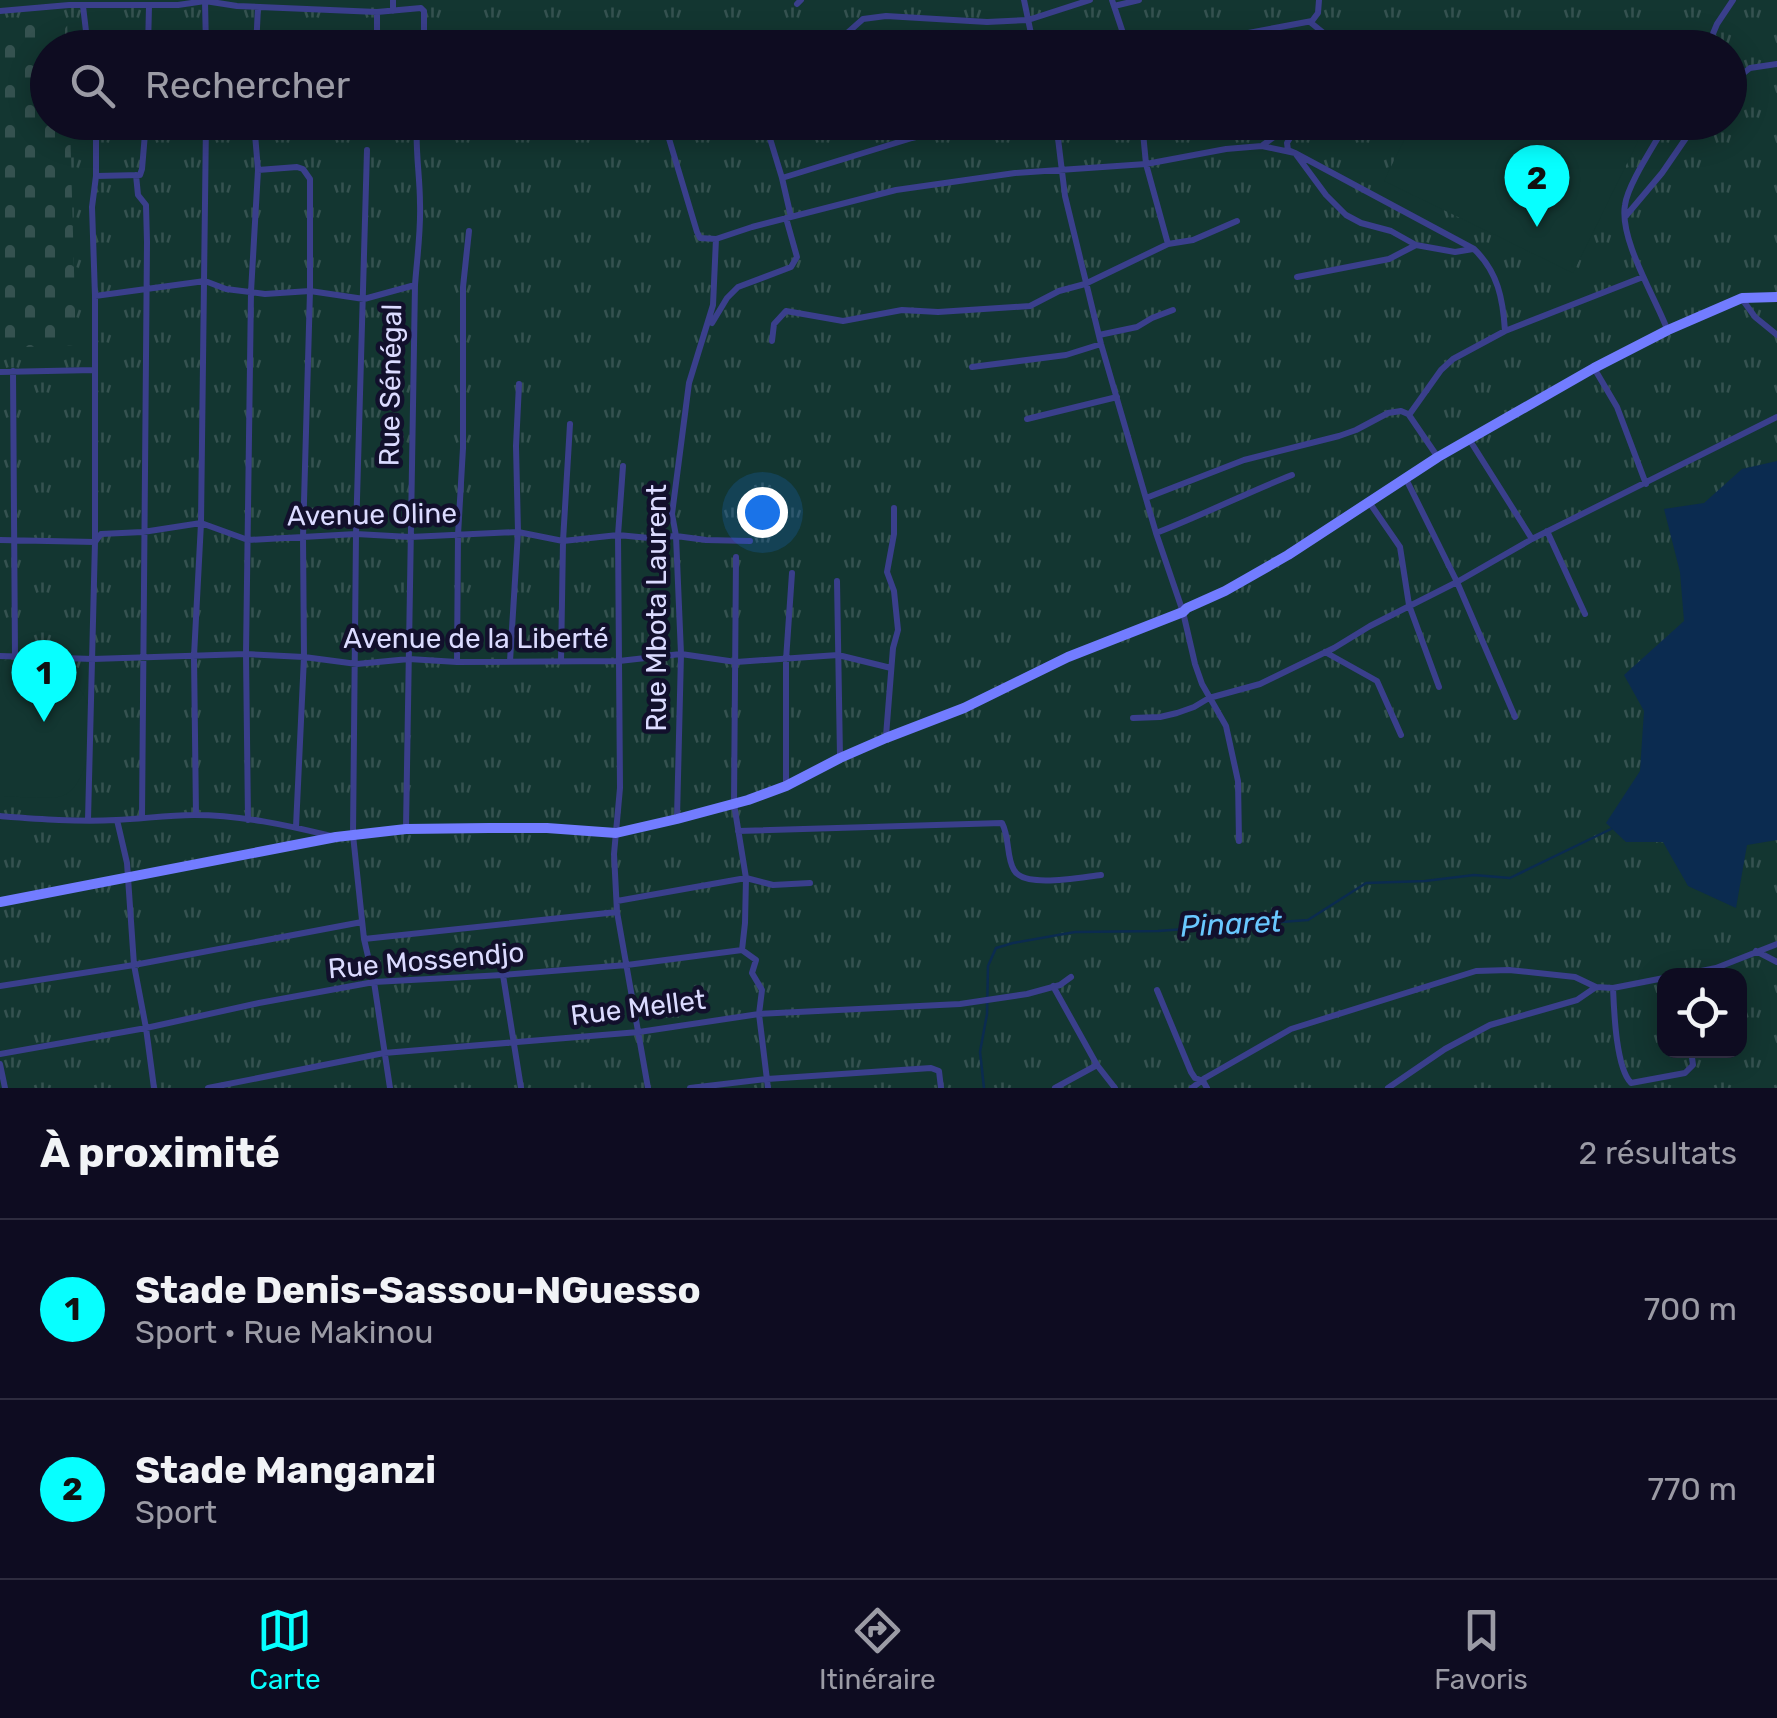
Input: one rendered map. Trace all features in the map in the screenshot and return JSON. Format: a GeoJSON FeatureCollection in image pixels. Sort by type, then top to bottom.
{"type":"FeatureCollection","features":[{"type":"Feature","properties":{"kind":"main road"},"geometry":{"type":"LineString","coordinates":[[0,902],[336,837],[406,829],[547,828],[616,833],[734,804],[786,786],[840,758],[964,708],[1068,657],[1183,612],[1288,555],[1469,438],[1594,368],[1742,298],[1777,297]]}},
{"type":"Feature","properties":{"kind":"street"},"geometry":{"type":"LineString","coordinates":[[23,0],[24,10]]}},
{"type":"Feature","properties":{"kind":"street"},"geometry":{"type":"LineString","coordinates":[[392,11],[393,0]]}},
{"type":"Feature","properties":{"kind":"street"},"geometry":{"type":"LineString","coordinates":[[1024,0],[1030,30]]}},
{"type":"Feature","properties":{"kind":"street"},"geometry":{"type":"LineString","coordinates":[[851,30],[863,19],[886,16],[987,22],[1028,20],[1090,0]]}},
{"type":"Feature","properties":{"kind":"street"},"geometry":{"type":"LineString","coordinates":[[1122,30],[1113,3],[1138,0]]}},
{"type":"Feature","properties":{"kind":"street"},"geometry":{"type":"LineString","coordinates":[[1262,30],[1316,18],[1319,0]]}},
{"type":"Feature","properties":{"kind":"street"},"geometry":{"type":"LineString","coordinates":[[1714,30],[1733,0]]}},
{"type":"Feature","properties":{"kind":"street"},"geometry":{"type":"LineString","coordinates":[[0,11],[69,2],[83,6],[126,2],[149,6],[205,1],[377,12],[417,8],[424,11],[424,30]]}},
{"type":"Feature","properties":{"kind":"street"},"geometry":{"type":"LineString","coordinates":[[205,1],[206,30]]}},
{"type":"Feature","properties":{"kind":"street"},"geometry":{"type":"LineString","coordinates":[[83,6],[86,30]]}},
{"type":"Feature","properties":{"kind":"street"},"geometry":{"type":"LineString","coordinates":[[148,30],[149,6]]}},
{"type":"Feature","properties":{"kind":"street"},"geometry":{"type":"LineString","coordinates":[[257,30],[258,7]]}},
{"type":"Feature","properties":{"kind":"street"},"geometry":{"type":"LineString","coordinates":[[377,12],[377,30]]}},
{"type":"Feature","properties":{"kind":"street"},"geometry":{"type":"LineString","coordinates":[[1309,21],[1320,30]]}},
{"type":"Feature","properties":{"kind":"street"},"geometry":{"type":"LineString","coordinates":[[1747,70],[1777,64]]}},
{"type":"Feature","properties":{"kind":"street"},"geometry":{"type":"LineString","coordinates":[[88,820],[94,542],[92,207],[96,140]]}},
{"type":"Feature","properties":{"kind":"street"},"geometry":{"type":"LineString","coordinates":[[142,816],[146,205],[136,191],[143,140]]}},
{"type":"Feature","properties":{"kind":"street"},"geometry":{"type":"LineString","coordinates":[[196,815],[194,656],[201,523],[206,140]]}},
{"type":"Feature","properties":{"kind":"street"},"geometry":{"type":"LineString","coordinates":[[248,820],[246,654],[251,292],[258,170],[256,140]]}},
{"type":"Feature","properties":{"kind":"street","name":"Rue Sénégal"},"geometry":{"type":"LineString","coordinates":[[406,829],[415,285],[420,211],[416,140]]}},
{"type":"Feature","properties":{"kind":"street"},"geometry":{"type":"LineString","coordinates":[[669,140],[700,238],[716,239],[896,190],[1063,169],[1146,164],[1262,146],[1295,152],[1346,215],[1392,231],[1416,245],[1455,252],[1474,249]]}},
{"type":"Feature","properties":{"kind":"street"},"geometry":{"type":"LineString","coordinates":[[706,331],[738,286],[791,267],[795,262],[782,178],[770,140]]}},
{"type":"Feature","properties":{"kind":"street"},"geometry":{"type":"LineString","coordinates":[[782,178],[906,140]]}},
{"type":"Feature","properties":{"kind":"street"},"geometry":{"type":"LineString","coordinates":[[1059,140],[1065,196],[1100,340],[1183,612],[1195,664],[1226,726],[1238,781],[1239,841]]}},
{"type":"Feature","properties":{"kind":"street"},"geometry":{"type":"LineString","coordinates":[[1144,140],[1146,164],[1168,244]]}},
{"type":"Feature","properties":{"kind":"street"},"geometry":{"type":"LineString","coordinates":[[1262,146],[1270,140]]}},
{"type":"Feature","properties":{"kind":"street"},"geometry":{"type":"LineString","coordinates":[[1288,140],[1288,150],[1474,249],[1486,260],[1496,280],[1503,302],[1505,331]]}},
{"type":"Feature","properties":{"kind":"street"},"geometry":{"type":"LineString","coordinates":[[1657,140],[1628,193],[1624,218],[1643,277],[1668,330]]}},
{"type":"Feature","properties":{"kind":"street"},"geometry":{"type":"LineString","coordinates":[[1624,218],[1662,174],[1684,140]]}},
{"type":"Feature","properties":{"kind":"street"},"geometry":{"type":"LineString","coordinates":[[367,150],[356,534],[354,836],[364,938],[390,1088]]}},
{"type":"Feature","properties":{"kind":"street"},"geometry":{"type":"LineString","coordinates":[[258,170],[297,168],[309,175],[304,657],[296,827]]}},
{"type":"Feature","properties":{"kind":"street"},"geometry":{"type":"LineString","coordinates":[[96,176],[138,174]]}},
{"type":"Feature","properties":{"kind":"street"},"geometry":{"type":"LineString","coordinates":[[772,341],[774,324],[786,311],[843,321],[902,310],[938,312],[1030,306],[1168,244],[1193,240],[1236,221]]}},
{"type":"Feature","properties":{"kind":"street"},"geometry":{"type":"LineString","coordinates":[[456,662],[463,287],[469,231]]}},
{"type":"Feature","properties":{"kind":"street","name":"Rue Mbota Laurent"},"geometry":{"type":"LineString","coordinates":[[677,819],[681,654],[672,514],[689,383],[714,305],[716,239]]}},
{"type":"Feature","properties":{"kind":"street"},"geometry":{"type":"LineString","coordinates":[[1297,278],[1389,259],[1416,245]]}},
{"type":"Feature","properties":{"kind":"street"},"geometry":{"type":"LineString","coordinates":[[1409,414],[1453,360],[1505,331],[1643,277]]}},
{"type":"Feature","properties":{"kind":"street"},"geometry":{"type":"LineString","coordinates":[[95,296],[204,281],[226,289],[265,294],[310,291],[364,299],[415,285]]}},
{"type":"Feature","properties":{"kind":"street"},"geometry":{"type":"LineString","coordinates":[[1742,298],[1755,317],[1777,335]]}},
{"type":"Feature","properties":{"kind":"street"},"geometry":{"type":"LineString","coordinates":[[972,367],[1066,355],[1173,310]]}},
{"type":"Feature","properties":{"kind":"street"},"geometry":{"type":"LineString","coordinates":[[1594,368],[1617,407],[1646,484]]}},
{"type":"Feature","properties":{"kind":"street"},"geometry":{"type":"LineString","coordinates":[[0,372],[94,370]]}},
{"type":"Feature","properties":{"kind":"street"},"geometry":{"type":"LineString","coordinates":[[13,371],[14,656]]}},
{"type":"Feature","properties":{"kind":"street"},"geometry":{"type":"LineString","coordinates":[[510,662],[518,532],[519,384]]}},
{"type":"Feature","properties":{"kind":"street"},"geometry":{"type":"LineString","coordinates":[[1027,420],[1117,397]]}},
{"type":"Feature","properties":{"kind":"street"},"geometry":{"type":"LineString","coordinates":[[1146,498],[1244,460],[1340,436],[1395,410],[1409,414],[1438,457]]}},
{"type":"Feature","properties":{"kind":"street"},"geometry":{"type":"LineString","coordinates":[[1133,718],[1178,713],[1210,698],[1260,684],[1547,531],[1777,416]]}},
{"type":"Feature","properties":{"kind":"street"},"geometry":{"type":"LineString","coordinates":[[562,661],[563,541],[570,424]]}},
{"type":"Feature","properties":{"kind":"street"},"geometry":{"type":"LineString","coordinates":[[1469,438],[1532,539]]}},
{"type":"Feature","properties":{"kind":"street"},"geometry":{"type":"LineString","coordinates":[[623,466],[618,535],[620,788],[614,854],[618,912],[648,1088]]}},
{"type":"Feature","properties":{"kind":"street"},"geometry":{"type":"LineString","coordinates":[[1156,533],[1292,475]]}},
{"type":"Feature","properties":{"kind":"street"},"geometry":{"type":"LineString","coordinates":[[1406,479],[1457,582],[1515,716]]}},
{"type":"Feature","properties":{"kind":"street"},"geometry":{"type":"LineString","coordinates":[[1370,502],[1400,546],[1409,605],[1439,687]]}},
{"type":"Feature","properties":{"kind":"street"},"geometry":{"type":"LineString","coordinates":[[886,738],[892,648],[898,630],[894,591],[887,572],[894,508]]}},
{"type":"Feature","properties":{"kind":"street","name":"Avenue Oline"},"geometry":{"type":"LineString","coordinates":[[0,540],[94,542],[101,534],[201,523],[248,540],[518,532],[563,541],[618,535],[750,541]]}},
{"type":"Feature","properties":{"kind":"street"},"geometry":{"type":"LineString","coordinates":[[1547,531],[1585,614]]}},
{"type":"Feature","properties":{"kind":"street"},"geometry":{"type":"LineString","coordinates":[[736,557],[734,804],[746,878],[742,950],[756,960],[752,973],[762,990],[759,1014],[768,1084]]}},
{"type":"Feature","properties":{"kind":"street"},"geometry":{"type":"LineString","coordinates":[[786,786],[786,660],[792,573]]}},
{"type":"Feature","properties":{"kind":"street"},"geometry":{"type":"LineString","coordinates":[[837,582],[840,758]]}},
{"type":"Feature","properties":{"kind":"street"},"geometry":{"type":"LineString","coordinates":[[1325,652],[1377,681],[1401,735]]}},
{"type":"Feature","properties":{"kind":"street","name":"Avenue de la Liberté"},"geometry":{"type":"LineString","coordinates":[[0,656],[93,660],[246,654],[357,664],[410,658],[456,662],[619,661],[681,654],[736,662],[838,655],[891,668]]}},
{"type":"Feature","properties":{"kind":"street"},"geometry":{"type":"LineString","coordinates":[[0,816],[64,821],[196,815],[296,827],[336,837]]}},
{"type":"Feature","properties":{"kind":"street"},"geometry":{"type":"LineString","coordinates":[[117,820],[129,876],[134,965],[154,1088]]}},
{"type":"Feature","properties":{"kind":"street"},"geometry":{"type":"LineString","coordinates":[[738,831],[1002,823],[1013,870],[1019,876],[1038,881],[1100,875]]}},
{"type":"Feature","properties":{"kind":"street"},"geometry":{"type":"LineString","coordinates":[[617,901],[746,878],[773,884],[810,883]]}},
{"type":"Feature","properties":{"kind":"street"},"geometry":{"type":"LineString","coordinates":[[364,938],[618,912]]}},
{"type":"Feature","properties":{"kind":"street"},"geometry":{"type":"LineString","coordinates":[[0,986],[362,922]]}},
{"type":"Feature","properties":{"kind":"street"},"geometry":{"type":"LineString","coordinates":[[1716,968],[1777,944]]}},
{"type":"Feature","properties":{"kind":"street","name":"Rue Mossendjo"},"geometry":{"type":"LineString","coordinates":[[0,1054],[374,982],[503,975],[742,950]]}},
{"type":"Feature","properties":{"kind":"street"},"geometry":{"type":"LineString","coordinates":[[1755,951],[1777,962]]}},
{"type":"Feature","properties":{"kind":"street"},"geometry":{"type":"LineString","coordinates":[[1192,1088],[1205,1084],[1291,1029],[1476,971],[1576,977],[1596,987],[1613,988],[1657,979]]}},
{"type":"Feature","properties":{"kind":"street"},"geometry":{"type":"LineString","coordinates":[[503,975],[521,1088]]}},
{"type":"Feature","properties":{"kind":"street","name":"Rue Mellet"},"geometry":{"type":"LineString","coordinates":[[208,1088],[384,1053],[639,1032],[759,1014],[960,1004],[1026,994],[1071,977]]}},
{"type":"Feature","properties":{"kind":"street"},"geometry":{"type":"LineString","coordinates":[[1053,986],[1097,1065],[1115,1088]]}},
{"type":"Feature","properties":{"kind":"street"},"geometry":{"type":"LineString","coordinates":[[1388,1088],[1468,1035],[1508,1018],[1576,1000],[1596,987]]}},
{"type":"Feature","properties":{"kind":"street"},"geometry":{"type":"LineString","coordinates":[[1613,988],[1616,1031],[1626,1078],[1632,1084],[1685,1073],[1693,1065],[1692,1058]]}},
{"type":"Feature","properties":{"kind":"street"},"geometry":{"type":"LineString","coordinates":[[1158,990],[1191,1072],[1205,1084]]}},
{"type":"Feature","properties":{"kind":"street"},"geometry":{"type":"LineString","coordinates":[[0,1064],[4,1088]]}},
{"type":"Feature","properties":{"kind":"street"},"geometry":{"type":"LineString","coordinates":[[1054,1088],[1097,1065]]}},
{"type":"Feature","properties":{"kind":"street"},"geometry":{"type":"LineString","coordinates":[[690,1088],[931,1068],[939,1071],[941,1088]]}},
{"type":"Feature","properties":{"kind":"green space"},"geometry":{"type":"Polygon","coordinates":[[[0,0],[1777,0],[1777,1088],[0,1088],[0,0]]]}},
{"type":"Feature","properties":{"kind":"green space"},"geometry":{"type":"Polygon","coordinates":[[[67,20],[67,30],[30,30],[30,140],[70,140],[76,345],[0,348],[0,22],[67,20]]]}},
{"type":"Feature","properties":{"kind":"green space"},"geometry":{"type":"Polygon","coordinates":[[[1404,140],[1638,141],[1573,273],[1384,181],[1404,140]]]}},
{"type":"Feature","properties":{"kind":"green space"},"geometry":{"type":"Polygon","coordinates":[[[0,660],[47,661],[72,678],[86,698],[90,728],[84,769],[71,790],[62,796],[0,796],[0,660]]]}},
{"type":"Feature","properties":{"kind":"water"},"geometry":{"type":"Polygon","coordinates":[[[1777,461],[1777,840],[1747,845],[1736,908],[1688,886],[1663,842],[1626,842],[1606,823],[1640,771],[1644,711],[1624,675],[1684,621],[1680,572],[1664,509],[1704,503],[1742,469],[1777,461]]]}},
{"type":"Feature","properties":{"kind":"waterway","name":"Pinaret"},"geometry":{"type":"LineString","coordinates":[[984,1088],[980,1052],[987,1014],[988,966],[996,948],[1075,932],[1158,931],[1308,920],[1366,883],[1474,875],[1510,878],[1611,829]]}},
{"type":"Feature","properties":{"kind":"place","name":"Stade Manganzi"},"geometry":{"type":"Point","coordinates":[1537,227]}},
{"type":"Feature","properties":{"kind":"place","name":"Stade Denis-Sassou-NGuesso"},"geometry":{"type":"Point","coordinates":[44,722]}}]}
